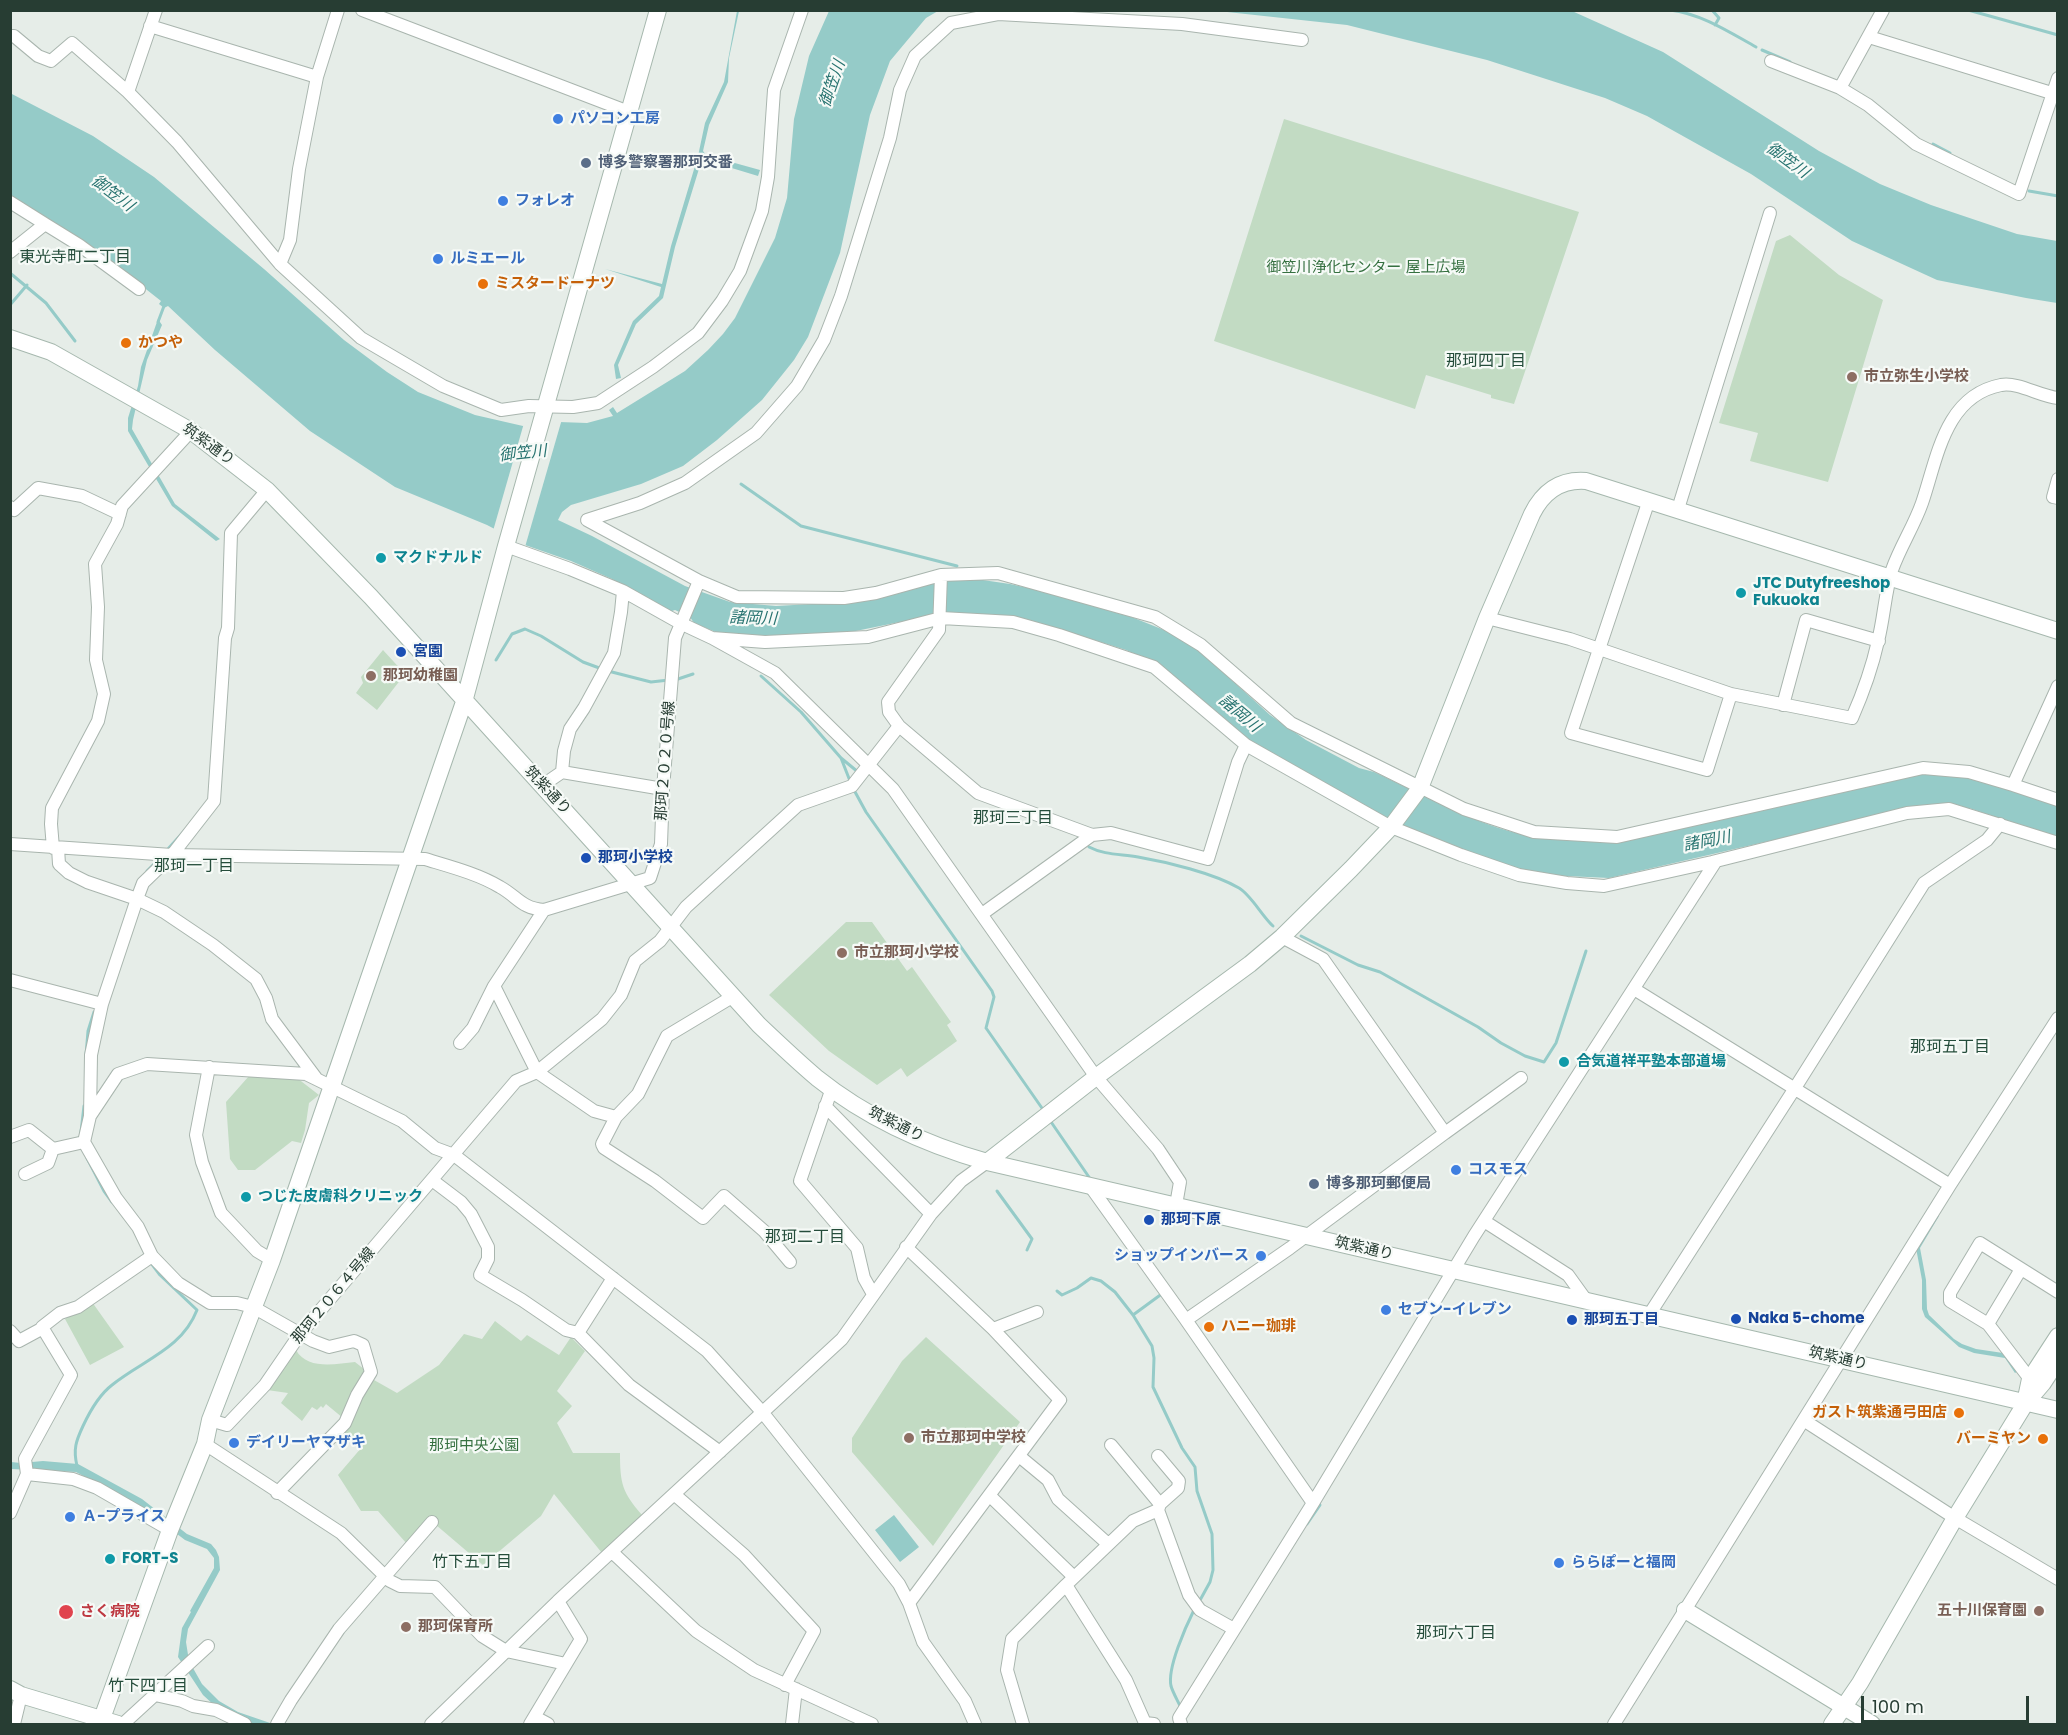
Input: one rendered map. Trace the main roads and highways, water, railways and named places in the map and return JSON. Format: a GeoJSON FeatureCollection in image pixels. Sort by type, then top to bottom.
{"type":"FeatureCollection","features":[{"type":"Feature","properties":{"kind":"water"},"geometry":{"type":"Polygon","coordinates":[[[737,11],[739,11],[729,58],[728,82],[709,125],[703,151],[706,155],[760,170],[758,176],[702,159],[675,247],[663,298],[636,324],[618,365],[621,378],[616,379],[614,365],[633,321],[659,296],[661,287],[605,269],[662,284],[705,123],[724,82],[737,11]]]}},
{"type":"Feature","properties":{"kind":"water"},"geometry":{"type":"Polygon","coordinates":[[[829,11],[938,11],[926,18],[890,61],[870,115],[840,253],[808,337],[794,360],[762,400],[717,440],[683,466],[641,484],[571,505],[562,512],[558,520],[685,586],[730,602],[776,606],[848,602],[928,580],[969,578],[1010,584],[1073,598],[1129,616],[1169,632],[1202,653],[1270,715],[1306,740],[1359,768],[1374,772],[1476,820],[1519,834],[1557,840],[1606,840],[1894,776],[1948,771],[2057,803],[2057,838],[1969,808],[1912,808],[1609,878],[1545,875],[1505,867],[1404,828],[1249,742],[1156,664],[1126,650],[1066,631],[1003,616],[929,616],[846,633],[777,638],[718,633],[694,623],[690,617],[675,610],[669,612],[612,579],[571,561],[525,545],[487,525],[395,487],[310,431],[215,350],[168,306],[164,308],[159,304],[161,301],[128,275],[11,199],[10,93],[93,136],[154,177],[344,340],[418,392],[475,415],[523,426],[559,422],[587,423],[613,416],[609,410],[613,407],[617,413],[685,371],[708,350],[735,318],[775,238],[787,198],[794,119],[809,56],[829,11]]]}},
{"type":"Feature","properties":{"kind":"water","name":"御笠川"},"geometry":{"type":"Polygon","coordinates":[[[1218,11],[1572,11],[1663,52],[1819,151],[1880,184],[1931,205],[2017,234],[2057,241],[2057,303],[1937,280],[1852,241],[1751,174],[1647,116],[1605,98],[1487,60],[1347,25],[1218,11]]]}},
{"type":"Feature","properties":{"kind":"water"},"geometry":{"type":"Polygon","coordinates":[[[158,319],[162,325],[147,360],[132,429],[175,504],[220,539],[216,541],[172,506],[128,431],[128,418],[141,367],[158,319]]]}},
{"type":"Feature","properties":{"kind":"water"},"geometry":{"type":"Polygon","coordinates":[[[1937,1214],[1939,1216],[1920,1248],[1929,1315],[1962,1344],[1976,1349],[2003,1353],[2018,1371],[2015,1373],[2005,1358],[1974,1353],[1959,1347],[1925,1317],[1922,1309],[1922,1280],[1916,1248],[1937,1214]]]}},
{"type":"Feature","properties":{"kind":"water"},"geometry":{"type":"Polygon","coordinates":[[[43,1461],[78,1464],[142,1499],[187,1534],[211,1544],[219,1557],[220,1570],[188,1629],[186,1642],[189,1661],[202,1684],[219,1701],[238,1712],[273,1724],[249,1724],[215,1706],[203,1695],[178,1657],[182,1628],[214,1568],[214,1558],[207,1549],[185,1540],[139,1505],[76,1472],[11,1469],[11,1462],[43,1461]]]}},
{"type":"Feature","properties":{"kind":"water"},"geometry":{"type":"Polygon","coordinates":[[[894,1515],[919,1547],[900,1562],[875,1530],[894,1515]]]}},
{"type":"Feature","properties":{"kind":"waterway"},"geometry":{"type":"LineString","coordinates":[[1670,10],[1693,15],[1756,47]]}},
{"type":"Feature","properties":{"kind":"waterway"},"geometry":{"type":"LineString","coordinates":[[1712,10],[1719,18],[1715,25]]}},
{"type":"Feature","properties":{"kind":"waterway"},"geometry":{"type":"LineString","coordinates":[[1968,10],[2058,35]]}},
{"type":"Feature","properties":{"kind":"waterway"},"geometry":{"type":"LineString","coordinates":[[1762,50],[1790,62]]}},
{"type":"Feature","properties":{"kind":"waterway"},"geometry":{"type":"LineString","coordinates":[[1933,144],[1950,153]]}},
{"type":"Feature","properties":{"kind":"waterway"},"geometry":{"type":"LineString","coordinates":[[2029,191],[2058,196]]}},
{"type":"Feature","properties":{"kind":"waterway"},"geometry":{"type":"LineString","coordinates":[[10,273],[46,303],[75,341]]}},
{"type":"Feature","properties":{"kind":"waterway"},"geometry":{"type":"LineString","coordinates":[[10,305],[27,285]]}},
{"type":"Feature","properties":{"kind":"waterway"},"geometry":{"type":"LineString","coordinates":[[158,322],[164,306]]}},
{"type":"Feature","properties":{"kind":"waterway"},"geometry":{"type":"LineString","coordinates":[[741,484],[801,526],[957,566]]}},
{"type":"Feature","properties":{"kind":"waterway"},"geometry":{"type":"LineString","coordinates":[[496,660],[512,634],[525,629],[541,636],[583,662],[602,669]]}},
{"type":"Feature","properties":{"kind":"waterway"},"geometry":{"type":"LineString","coordinates":[[608,671],[651,682],[669,680]]}},
{"type":"Feature","properties":{"kind":"waterway"},"geometry":{"type":"LineString","coordinates":[[675,680],[693,674]]}},
{"type":"Feature","properties":{"kind":"waterway"},"geometry":{"type":"LineString","coordinates":[[761,676],[801,712],[841,758],[858,772]]}},
{"type":"Feature","properties":{"kind":"waterway"},"geometry":{"type":"LineString","coordinates":[[841,758],[850,781]]}},
{"type":"Feature","properties":{"kind":"waterway"},"geometry":{"type":"LineString","coordinates":[[854,790],[866,812],[992,991],[994,997],[986,1028],[1044,1111]]}},
{"type":"Feature","properties":{"kind":"waterway"},"geometry":{"type":"LineString","coordinates":[[167,850],[187,828]]}},
{"type":"Feature","properties":{"kind":"waterway"},"geometry":{"type":"LineString","coordinates":[[1089,847],[1107,853],[1176,865],[1228,883],[1248,895],[1273,926]]}},
{"type":"Feature","properties":{"kind":"waterway"},"geometry":{"type":"LineString","coordinates":[[147,871],[159,859]]}},
{"type":"Feature","properties":{"kind":"waterway"},"geometry":{"type":"LineString","coordinates":[[1301,936],[1358,965],[1380,972],[1478,1027],[1501,1043],[1525,1056],[1544,1062],[1556,1043],[1586,951]]}},
{"type":"Feature","properties":{"kind":"waterway"},"geometry":{"type":"LineString","coordinates":[[86,1055],[88,1031],[94,1012]]}},
{"type":"Feature","properties":{"kind":"waterway"},"geometry":{"type":"LineString","coordinates":[[80,1141],[84,1106]]}},
{"type":"Feature","properties":{"kind":"waterway"},"geometry":{"type":"LineString","coordinates":[[1049,1119],[1091,1180]]}},
{"type":"Feature","properties":{"kind":"waterway"},"geometry":{"type":"LineString","coordinates":[[87,1158],[112,1202]]}},
{"type":"Feature","properties":{"kind":"waterway"},"geometry":{"type":"LineString","coordinates":[[997,1191],[1032,1239],[1027,1250]]}},
{"type":"Feature","properties":{"kind":"waterway"},"geometry":{"type":"LineString","coordinates":[[77,1466],[75,1455],[77,1441],[99,1398],[124,1376],[172,1344],[182,1335],[197,1310],[160,1275],[151,1263]]}},
{"type":"Feature","properties":{"kind":"waterway"},"geometry":{"type":"LineString","coordinates":[[1057,1291],[1062,1295],[1091,1278],[1101,1281],[1115,1292],[1133,1315],[1152,1346],[1153,1387],[1182,1448],[1195,1467],[1197,1491],[1212,1534],[1213,1570],[1210,1582],[1199,1602]]}},
{"type":"Feature","properties":{"kind":"waterway"},"geometry":{"type":"LineString","coordinates":[[1133,1315],[1163,1293]]}},
{"type":"Feature","properties":{"kind":"waterway"},"geometry":{"type":"LineString","coordinates":[[1307,1524],[1320,1505],[1317,1502]]}},
{"type":"Feature","properties":{"kind":"waterway"},"geometry":{"type":"LineString","coordinates":[[1181,1708],[1171,1686],[1172,1669],[1178,1647],[1194,1610]]}},
{"type":"Feature","properties":{"kind":"place","name":"パソコン工房"},"geometry":{"type":"Point","coordinates":[558,119]}},
{"type":"Feature","properties":{"kind":"place","name":"博多警察署那珂交番"},"geometry":{"type":"Point","coordinates":[586,163]}},
{"type":"Feature","properties":{"kind":"place","name":"フォレオ"},"geometry":{"type":"Point","coordinates":[503,201]}},
{"type":"Feature","properties":{"kind":"place","name":"ルミエール"},"geometry":{"type":"Point","coordinates":[438,259]}},
{"type":"Feature","properties":{"kind":"place","name":"ミスタードーナツ"},"geometry":{"type":"Point","coordinates":[483,284]}},
{"type":"Feature","properties":{"kind":"place","name":"かつや"},"geometry":{"type":"Point","coordinates":[126,343]}},
{"type":"Feature","properties":{"kind":"place","name":"市立弥生小学校"},"geometry":{"type":"Point","coordinates":[1852,377]}},
{"type":"Feature","properties":{"kind":"place","name":"マクドナルド"},"geometry":{"type":"Point","coordinates":[381,558]}},
{"type":"Feature","properties":{"kind":"place","name":"JTC Dutyfreeshop Fukuoka"},"geometry":{"type":"Point","coordinates":[1741,593]}},
{"type":"Feature","properties":{"kind":"place","name":"宮園"},"geometry":{"type":"Point","coordinates":[401,652]}},
{"type":"Feature","properties":{"kind":"place","name":"那珂幼稚園"},"geometry":{"type":"Point","coordinates":[371,676]}},
{"type":"Feature","properties":{"kind":"place","name":"那珂小学校"},"geometry":{"type":"Point","coordinates":[586,858]}},
{"type":"Feature","properties":{"kind":"place","name":"市立那珂小学校"},"geometry":{"type":"Point","coordinates":[842,953]}},
{"type":"Feature","properties":{"kind":"place","name":"合気道祥平塾本部道場"},"geometry":{"type":"Point","coordinates":[1564,1062]}},
{"type":"Feature","properties":{"kind":"place","name":"コスモス"},"geometry":{"type":"Point","coordinates":[1456,1170]}},
{"type":"Feature","properties":{"kind":"place","name":"博多那珂郵便局"},"geometry":{"type":"Point","coordinates":[1314,1184]}},
{"type":"Feature","properties":{"kind":"place","name":"つじた皮膚科クリニック"},"geometry":{"type":"Point","coordinates":[246,1197]}},
{"type":"Feature","properties":{"kind":"place","name":"那珂下原"},"geometry":{"type":"Point","coordinates":[1149,1220]}},
{"type":"Feature","properties":{"kind":"place","name":"ショップインバース"},"geometry":{"type":"Point","coordinates":[1261,1256]}},
{"type":"Feature","properties":{"kind":"place","name":"セブン-イレブン"},"geometry":{"type":"Point","coordinates":[1386,1310]}},
{"type":"Feature","properties":{"kind":"place","name":"Naka 5-chome"},"geometry":{"type":"Point","coordinates":[1736,1319]}},
{"type":"Feature","properties":{"kind":"place","name":"那珂五丁目"},"geometry":{"type":"Point","coordinates":[1572,1320]}},
{"type":"Feature","properties":{"kind":"place","name":"ハニー珈琲"},"geometry":{"type":"Point","coordinates":[1209,1327]}},
{"type":"Feature","properties":{"kind":"place","name":"ガスト筑紫通弓田店"},"geometry":{"type":"Point","coordinates":[1959,1413]}},
{"type":"Feature","properties":{"kind":"place","name":"市立那珂中学校"},"geometry":{"type":"Point","coordinates":[909,1438]}},
{"type":"Feature","properties":{"kind":"place","name":"バーミヤン"},"geometry":{"type":"Point","coordinates":[2043,1439]}},
{"type":"Feature","properties":{"kind":"place","name":"デイリーヤマザキ"},"geometry":{"type":"Point","coordinates":[234,1443]}},
{"type":"Feature","properties":{"kind":"place","name":"Ａ−プライス"},"geometry":{"type":"Point","coordinates":[70,1517]}},
{"type":"Feature","properties":{"kind":"place","name":"FORT-S"},"geometry":{"type":"Point","coordinates":[110,1559]}},
{"type":"Feature","properties":{"kind":"place","name":"ららぽーと福岡"},"geometry":{"type":"Point","coordinates":[1559,1563]}},
{"type":"Feature","properties":{"kind":"place","name":"五十川保育園"},"geometry":{"type":"Point","coordinates":[2039,1611]}},
{"type":"Feature","properties":{"kind":"place","name":"さく病院"},"geometry":{"type":"Point","coordinates":[66,1612]}},
{"type":"Feature","properties":{"kind":"place","name":"那珂保育所"},"geometry":{"type":"Point","coordinates":[406,1627]}},
{"type":"Feature","properties":{"kind":"district","name":"東光寺町二丁目"},"geometry":{"type":"Point","coordinates":[75,258]}},
{"type":"Feature","properties":{"kind":"district","name":"那珂四丁目"},"geometry":{"type":"Point","coordinates":[1486,362]}},
{"type":"Feature","properties":{"kind":"district","name":"那珂三丁目"},"geometry":{"type":"Point","coordinates":[1013,819]}},
{"type":"Feature","properties":{"kind":"district","name":"那珂一丁目"},"geometry":{"type":"Point","coordinates":[194,867]}},
{"type":"Feature","properties":{"kind":"district","name":"那珂五丁目"},"geometry":{"type":"Point","coordinates":[1950,1048]}},
{"type":"Feature","properties":{"kind":"district","name":"那珂二丁目"},"geometry":{"type":"Point","coordinates":[805,1238]}},
{"type":"Feature","properties":{"kind":"district","name":"竹下五丁目"},"geometry":{"type":"Point","coordinates":[472,1563]}},
{"type":"Feature","properties":{"kind":"district","name":"那珂六丁目"},"geometry":{"type":"Point","coordinates":[1456,1634]}},
{"type":"Feature","properties":{"kind":"district","name":"竹下四丁目"},"geometry":{"type":"Point","coordinates":[148,1687]}},
{"type":"Feature","properties":{"kind":"park label","name":"御笠川浄化センター 屋上広場"},"geometry":{"type":"Point","coordinates":[1366,268]}},
{"type":"Feature","properties":{"kind":"park label","name":"那珂中央公園"},"geometry":{"type":"Point","coordinates":[474,1446]}},
{"type":"Feature","properties":{"kind":"water label","name":"諸岡川"},"geometry":{"type":"Point","coordinates":[753,619]}},
{"type":"Feature","properties":{"kind":"water label","name":"諸岡川"},"geometry":{"type":"Point","coordinates":[1239,714]}},
{"type":"Feature","properties":{"kind":"water label","name":"諸岡川"},"geometry":{"type":"Point","coordinates":[1707,842]}}]}
